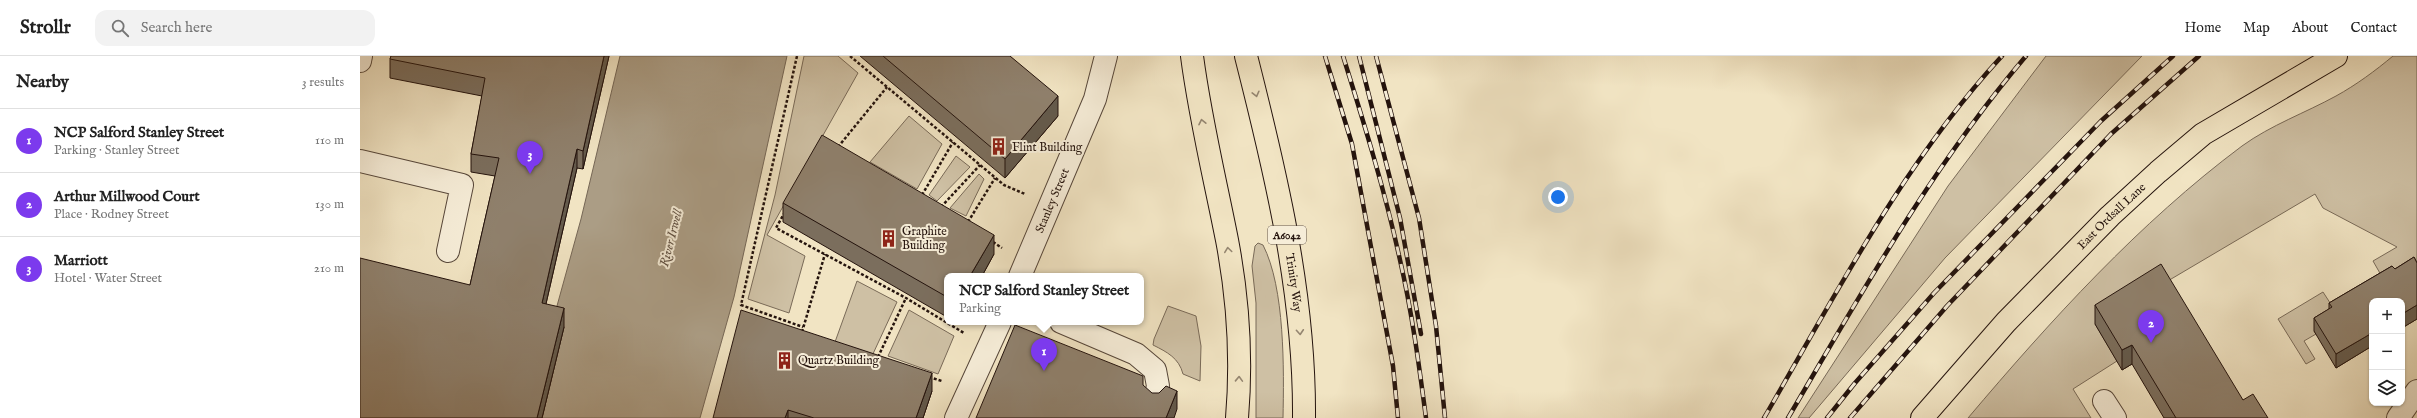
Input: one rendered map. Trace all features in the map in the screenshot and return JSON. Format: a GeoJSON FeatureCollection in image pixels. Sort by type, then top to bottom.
{"type":"FeatureCollection","features":[{"type":"Feature","properties":{"kind":"main road"},"geometry":{"type":"LineString","coordinates":[[1192,56],[1197,99],[1227,242],[1233,284],[1240,364],[1237,418]]}},
{"type":"Feature","properties":{"kind":"main road","name":"Trinity Way"},"geometry":{"type":"LineString","coordinates":[[1246,56],[1270,148],[1286,228],[1298,312],[1304,391],[1304,418]]}},
{"type":"Feature","properties":{"kind":"main road","name":"East Ordsall Lane"},"geometry":{"type":"LineString","coordinates":[[1922,418],[2006,322],[2110,216],[2158,172],[2203,134],[2336,56]]}},
{"type":"Feature","properties":{"kind":"street"},"geometry":{"type":"LineString","coordinates":[[360,61],[361,56]]}},
{"type":"Feature","properties":{"kind":"street","name":"Stanley Street"},"geometry":{"type":"LineString","coordinates":[[1021,273],[1095,99],[1106,56]]}},
{"type":"Feature","properties":{"kind":"street"},"geometry":{"type":"LineString","coordinates":[[360,161],[462,185],[448,251]]}},
{"type":"Feature","properties":{"kind":"street"},"geometry":{"type":"LineString","coordinates":[[956,418],[999,325]]}},
{"type":"Feature","properties":{"kind":"street"},"geometry":{"type":"LineString","coordinates":[[1068,325],[1136,354],[1155,370],[1158,386],[1155,399]]}},
{"type":"Feature","properties":{"kind":"street"},"geometry":{"type":"LineString","coordinates":[[2398,418],[2417,392]]}},
{"type":"Feature","properties":{"kind":"path"},"geometry":{"type":"LineString","coordinates":[[797,56],[741,305],[803,327]]}},
{"type":"Feature","properties":{"kind":"path"},"geometry":{"type":"LineString","coordinates":[[850,56],[1004,185],[1031,196]]}},
{"type":"Feature","properties":{"kind":"path"},"geometry":{"type":"LineString","coordinates":[[834,153],[887,87]]}},
{"type":"Feature","properties":{"kind":"path"},"geometry":{"type":"LineString","coordinates":[[918,200],[953,142]]}},
{"type":"Feature","properties":{"kind":"path"},"geometry":{"type":"LineString","coordinates":[[937,211],[980,165]]}},
{"type":"Feature","properties":{"kind":"path"},"geometry":{"type":"LineString","coordinates":[[965,227],[995,178]]}},
{"type":"Feature","properties":{"kind":"path"},"geometry":{"type":"LineString","coordinates":[[787,207],[776,228],[906,298],[944,321]]}},
{"type":"Feature","properties":{"kind":"path"},"geometry":{"type":"LineString","coordinates":[[989,240],[1008,250]]}},
{"type":"Feature","properties":{"kind":"path"},"geometry":{"type":"LineString","coordinates":[[800,337],[825,254]]}},
{"type":"Feature","properties":{"kind":"path"},"geometry":{"type":"LineString","coordinates":[[883,362],[876,360],[906,298]]}},
{"type":"Feature","properties":{"kind":"path"},"geometry":{"type":"LineString","coordinates":[[950,325],[965,334]]}},
{"type":"Feature","properties":{"kind":"path"},"geometry":{"type":"LineString","coordinates":[[925,376],[968,391]]}},
{"type":"Feature","properties":{"kind":"shaded area"},"geometry":{"type":"Polygon","coordinates":[[[804,56],[838,56],[858,73],[767,235],[805,256],[789,313],[748,299],[775,195],[804,56]]]}},
{"type":"Feature","properties":{"kind":"shaded area"},"geometry":{"type":"Polygon","coordinates":[[[2046,56],[2142,56],[1945,258],[1809,418],[1798,418],[1948,186],[2046,56]]]}},
{"type":"Feature","properties":{"kind":"shaded area"},"geometry":{"type":"Polygon","coordinates":[[[2393,56],[2417,56],[2417,276],[2385,282],[2373,261],[2397,247],[2323,208],[2315,194],[2095,324],[2117,361],[2073,389],[2091,418],[1968,418],[2064,309],[2167,207],[2242,146],[2276,125],[2343,92],[2365,78],[2393,56]]]}},
{"type":"Feature","properties":{"kind":"shaded area"},"geometry":{"type":"Polygon","coordinates":[[[909,116],[942,144],[917,189],[870,162],[909,116]]]}},
{"type":"Feature","properties":{"kind":"shaded area"},"geometry":{"type":"Polygon","coordinates":[[[956,156],[970,167],[937,201],[929,195],[956,156]]]}},
{"type":"Feature","properties":{"kind":"shaded area"},"geometry":{"type":"Polygon","coordinates":[[[979,174],[984,179],[966,216],[950,208],[979,174]]]}},
{"type":"Feature","properties":{"kind":"shaded area"},"geometry":{"type":"Polygon","coordinates":[[[1258,243],[1263,245],[1276,283],[1282,329],[1283,418],[1256,418],[1256,303],[1252,266],[1255,246],[1258,243]]]}},
{"type":"Feature","properties":{"kind":"shaded area"},"geometry":{"type":"Polygon","coordinates":[[[857,281],[897,302],[872,356],[835,342],[857,281]]]}},
{"type":"Feature","properties":{"kind":"shaded area"},"geometry":{"type":"Polygon","coordinates":[[[2323,292],[2336,312],[2314,331],[2316,334],[2304,341],[2315,359],[2306,364],[2278,319],[2323,292]]]}},
{"type":"Feature","properties":{"kind":"shaded area"},"geometry":{"type":"Polygon","coordinates":[[[1168,306],[1196,316],[1201,346],[1200,381],[1183,374],[1179,364],[1172,356],[1153,345],[1154,339],[1168,306]]]}},
{"type":"Feature","properties":{"kind":"shaded area"},"geometry":{"type":"Polygon","coordinates":[[[909,310],[954,336],[938,374],[888,356],[909,310]]]}},
{"type":"Feature","properties":{"kind":"water","name":"River Irwell"},"geometry":{"type":"Polygon","coordinates":[[[620,56],[787,56],[734,297],[700,418],[542,418],[564,327],[552,324],[581,219],[620,56]]]}},
{"type":"Feature","properties":{"kind":"building"},"geometry":{"type":"Polygon","coordinates":[[[391,56],[604,56],[583,151],[577,149],[542,303],[564,308],[537,418],[360,418],[360,258],[470,285],[499,158],[471,154],[485,78],[390,59],[391,56]]]}},
{"type":"Feature","properties":{"kind":"building","name":"Flint Building"},"geometry":{"type":"Polygon","coordinates":[[[883,56],[1010,56],[1058,96],[1005,159],[883,56]]]}},
{"type":"Feature","properties":{"kind":"building","name":"Graphite Building"},"geometry":{"type":"Polygon","coordinates":[[[822,135],[994,235],[972,273],[944,273],[944,295],[783,203],[822,135]]]}},
{"type":"Feature","properties":{"kind":"building"},"geometry":{"type":"Polygon","coordinates":[[[2414,257],[2417,263],[2417,305],[2405,312],[2405,298],[2369,298],[2369,335],[2336,354],[2314,318],[2332,307],[2329,303],[2392,266],[2395,269],[2414,257]]]}},
{"type":"Feature","properties":{"kind":"building"},"geometry":{"type":"Polygon","coordinates":[[[2161,264],[2243,400],[2253,394],[2268,418],[2176,418],[2132,345],[2122,350],[2095,305],[2161,264]]]}},
{"type":"Feature","properties":{"kind":"building","name":"Quartz Building"},"geometry":{"type":"Polygon","coordinates":[[[741,310],[932,373],[916,418],[814,418],[788,410],[785,418],[713,418],[741,310]]]}},
{"type":"Feature","properties":{"kind":"building"},"geometry":{"type":"Polygon","coordinates":[[[1015,325],[1143,376],[1143,385],[1152,393],[1159,393],[1166,386],[1177,391],[1166,418],[976,418],[1015,325]]]}},
{"type":"Feature","properties":{"kind":"railway"},"geometry":{"type":"LineString","coordinates":[[1325,56],[1352,144],[1393,366],[1398,418]]}},
{"type":"Feature","properties":{"kind":"railway"},"geometry":{"type":"LineString","coordinates":[[1343,56],[1374,157],[1394,234],[1412,319],[1426,418]]}},
{"type":"Feature","properties":{"kind":"railway"},"geometry":{"type":"LineString","coordinates":[[1359,56],[1400,218],[1421,334]]}},
{"type":"Feature","properties":{"kind":"railway"},"geometry":{"type":"LineString","coordinates":[[1376,56],[1419,218],[1436,326],[1445,418]]}},
{"type":"Feature","properties":{"kind":"railway"},"geometry":{"type":"LineString","coordinates":[[1764,418],[1845,277],[1903,184],[1967,97],[2002,56]]}},
{"type":"Feature","properties":{"kind":"railway"},"geometry":{"type":"LineString","coordinates":[[1788,418],[1871,278],[1929,186],[1959,142],[2026,56]]}},
{"type":"Feature","properties":{"kind":"railway"},"geometry":{"type":"LineString","coordinates":[[1827,418],[1855,383],[1934,293],[2101,121],[2173,56]]}},
{"type":"Feature","properties":{"kind":"railway"},"geometry":{"type":"LineString","coordinates":[[1850,418],[1947,306],[2111,134],[2199,56]]}},
{"type":"Feature","properties":{"kind":"place","name":"Flint Building"},"geometry":{"type":"Point","coordinates":[999,147]}},
{"type":"Feature","properties":{"kind":"place","name":"Marriott"},"geometry":{"type":"Point","coordinates":[530,174]}},
{"type":"Feature","properties":{"kind":"place","name":"Graphite Building"},"geometry":{"type":"Point","coordinates":[889,238]}},
{"type":"Feature","properties":{"kind":"place","name":"Arthur Millwood Court"},"geometry":{"type":"Point","coordinates":[2151,343]}},
{"type":"Feature","properties":{"kind":"place","name":"Quartz Building"},"geometry":{"type":"Point","coordinates":[785,360]}},
{"type":"Feature","properties":{"kind":"place","name":"NCP Salford Stanley Street"},"geometry":{"type":"Point","coordinates":[1044,371]}}]}
